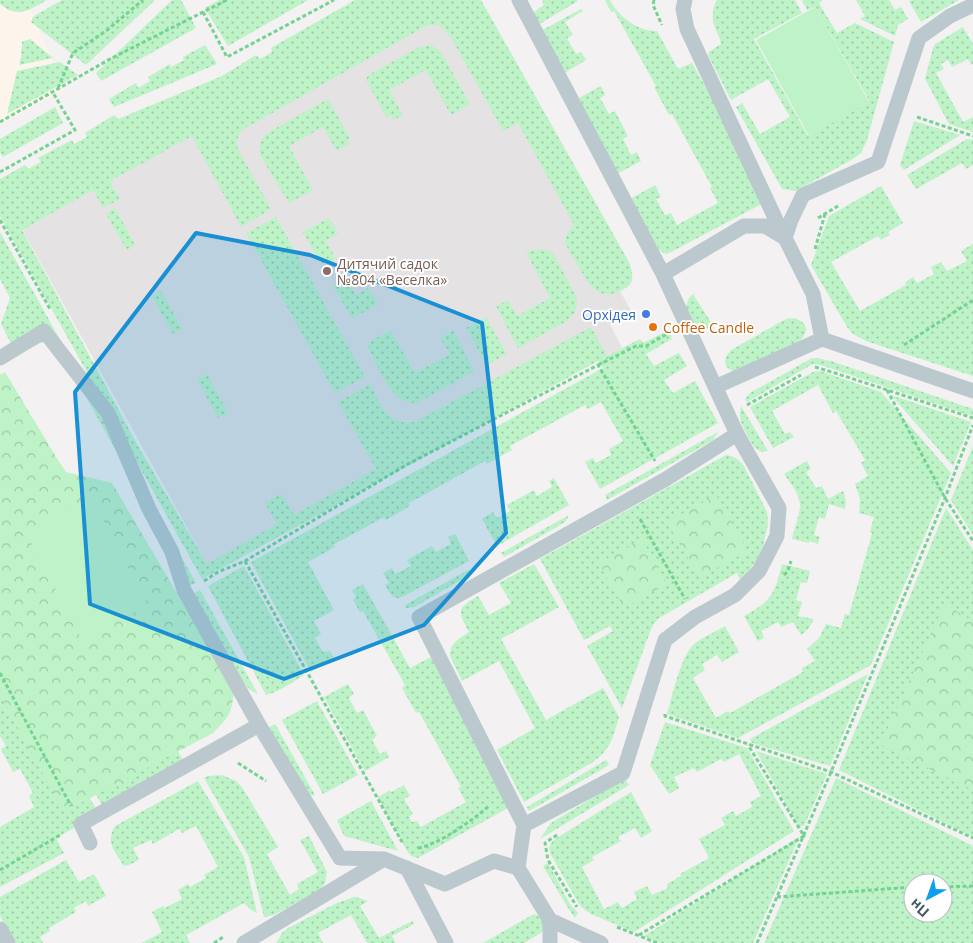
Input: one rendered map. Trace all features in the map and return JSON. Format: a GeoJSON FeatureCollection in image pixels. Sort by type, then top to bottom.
{"type":"FeatureCollection","features":[{"type":"Feature","properties":{"kind":"lane"},"geometry":{"type":"LineString","coordinates":[[519,0],[662,274],[737,434],[779,508],[777,536],[759,571],[735,595],[695,617],[665,640],[623,773],[524,824]]}},
{"type":"Feature","properties":{"kind":"lane"},"geometry":{"type":"LineString","coordinates":[[685,0],[683,9],[687,29],[813,294],[822,338]]}},
{"type":"Feature","properties":{"kind":"lane"},"geometry":{"type":"LineString","coordinates":[[786,238],[791,220],[803,195],[878,162],[919,38],[950,16],[973,5]]}},
{"type":"Feature","properties":{"kind":"lane"},"geometry":{"type":"LineString","coordinates":[[662,274],[744,226],[765,226],[786,238]]}},
{"type":"Feature","properties":{"kind":"lane"},"geometry":{"type":"LineString","coordinates":[[0,358],[44,332],[108,414],[149,509],[172,552],[184,590],[259,725],[340,858],[384,859],[445,884],[494,861],[518,868]]}},
{"type":"Feature","properties":{"kind":"lane"},"geometry":{"type":"LineString","coordinates":[[715,388],[822,338],[973,391]]}},
{"type":"Feature","properties":{"kind":"lane"},"geometry":{"type":"LineString","coordinates":[[550,943],[550,920],[518,868],[524,824],[419,617],[666,479],[737,434]]}},
{"type":"Feature","properties":{"kind":"lane"},"geometry":{"type":"LineString","coordinates":[[90,843],[81,824],[259,725]]}},
{"type":"Feature","properties":{"kind":"lane"},"geometry":{"type":"LineString","coordinates":[[244,943],[384,859]]}},
{"type":"Feature","properties":{"kind":"lane"},"geometry":{"type":"LineString","coordinates":[[407,868],[446,943]]}},
{"type":"Feature","properties":{"kind":"lane"},"geometry":{"type":"LineString","coordinates":[[550,920],[601,943]]}},
{"type":"Feature","properties":{"kind":"lane"},"geometry":{"type":"LineString","coordinates":[[0,929],[8,943]]}},
{"type":"Feature","properties":{"kind":"path"},"geometry":{"type":"LineString","coordinates":[[58,88],[73,53],[106,31],[143,0]]}},
{"type":"Feature","properties":{"kind":"path"},"geometry":{"type":"LineString","coordinates":[[0,122],[110,59],[227,0]]}},
{"type":"Feature","properties":{"kind":"path"},"geometry":{"type":"LineString","coordinates":[[203,12],[227,57],[334,0]]}},
{"type":"Feature","properties":{"kind":"path"},"geometry":{"type":"LineString","coordinates":[[654,0],[653,5],[665,31]]}},
{"type":"Feature","properties":{"kind":"path"},"geometry":{"type":"LineString","coordinates":[[0,172],[75,130],[52,92]]}},
{"type":"Feature","properties":{"kind":"path"},"geometry":{"type":"LineString","coordinates":[[912,116],[973,136]]}},
{"type":"Feature","properties":{"kind":"path"},"geometry":{"type":"LineString","coordinates":[[812,222],[842,204]]}},
{"type":"Feature","properties":{"kind":"path"},"geometry":{"type":"LineString","coordinates":[[814,251],[826,213]]}},
{"type":"Feature","properties":{"kind":"path"},"geometry":{"type":"LineString","coordinates":[[901,347],[973,300]]}},
{"type":"Feature","properties":{"kind":"path"},"geometry":{"type":"LineString","coordinates":[[218,572],[245,561],[408,464],[598,365],[636,346],[646,346],[686,324]]}},
{"type":"Feature","properties":{"kind":"path"},"geometry":{"type":"LineString","coordinates":[[598,365],[666,479]]}},
{"type":"Feature","properties":{"kind":"path"},"geometry":{"type":"LineString","coordinates":[[887,390],[945,498],[973,541]]}},
{"type":"Feature","properties":{"kind":"path"},"geometry":{"type":"LineString","coordinates":[[757,943],[831,772],[945,498],[973,425]]}},
{"type":"Feature","properties":{"kind":"path"},"geometry":{"type":"LineString","coordinates":[[629,499],[695,617]]}},
{"type":"Feature","properties":{"kind":"path"},"geometry":{"type":"LineString","coordinates":[[0,673],[81,824],[0,870]]}},
{"type":"Feature","properties":{"kind":"path"},"geometry":{"type":"LineString","coordinates":[[661,724],[667,709]]}},
{"type":"Feature","properties":{"kind":"path"},"geometry":{"type":"LineString","coordinates":[[665,716],[831,772],[973,838]]}},
{"type":"Feature","properties":{"kind":"path"},"geometry":{"type":"LineString","coordinates":[[748,744],[804,836]]}},
{"type":"Feature","properties":{"kind":"path"},"geometry":{"type":"LineString","coordinates":[[234,760],[269,783]]}},
{"type":"Feature","properties":{"kind":"path"},"geometry":{"type":"LineString","coordinates":[[561,832],[545,843],[548,860],[577,907]]}},
{"type":"Feature","properties":{"kind":"path"},"geometry":{"type":"LineString","coordinates":[[638,935],[804,836]]}},
{"type":"Feature","properties":{"kind":"path"},"geometry":{"type":"LineString","coordinates":[[953,887],[973,886]]}},
{"type":"Feature","properties":{"kind":"path"},"geometry":{"type":"LineString","coordinates":[[777,896],[903,888]]}},
{"type":"Feature","properties":{"kind":"path"},"geometry":{"type":"LineString","coordinates":[[614,926],[657,943]]}},
{"type":"Feature","properties":{"kind":"path"},"geometry":{"type":"LineString","coordinates":[[214,943],[229,933]]}},
{"type":"Feature","properties":{"kind":"highlighted area"},"geometry":{"type":"Polygon","coordinates":[[[196,233],[310,255],[482,323],[506,533],[424,625],[284,679],[90,604],[75,392],[196,233]]]}},
{"type":"Feature","properties":{"kind":"shaded area"},"geometry":{"type":"Polygon","coordinates":[[[0,0],[26,0],[65,89],[0,125],[0,0]]]}},
{"type":"Feature","properties":{"kind":"shaded area","name":"Дитячий садок №804 «Веселка»"},"geometry":{"type":"Polygon","coordinates":[[[435,0],[453,0],[632,312],[610,324],[622,348],[207,564],[22,229],[435,0]]]}},
{"type":"Feature","properties":{"kind":"green space"},"geometry":{"type":"Polygon","coordinates":[[[0,0],[47,0],[29,10],[18,12],[6,9],[0,4],[0,0]]]}},
{"type":"Feature","properties":{"kind":"green space"},"geometry":{"type":"Polygon","coordinates":[[[62,0],[155,0],[86,65],[31,22],[33,17],[62,0]]]}},
{"type":"Feature","properties":{"kind":"green space"},"geometry":{"type":"Polygon","coordinates":[[[172,0],[181,0],[196,28],[101,81],[96,73],[172,0]]]}},
{"type":"Feature","properties":{"kind":"green space"},"geometry":{"type":"Polygon","coordinates":[[[219,0],[308,0],[228,46],[205,8],[219,0]]]}},
{"type":"Feature","properties":{"kind":"green space"},"geometry":{"type":"Polygon","coordinates":[[[355,0],[481,0],[630,264],[632,280],[625,288],[614,294],[600,293],[588,283],[566,245],[568,232],[574,225],[518,123],[503,131],[453,41],[444,29],[438,25],[424,27],[242,130],[237,139],[238,149],[271,209],[241,227],[192,136],[110,181],[120,199],[103,208],[93,190],[22,230],[138,446],[207,564],[277,524],[265,503],[281,494],[294,515],[376,469],[338,402],[370,384],[382,406],[391,417],[398,421],[415,422],[591,327],[607,356],[640,339],[643,343],[669,330],[672,339],[646,354],[654,366],[679,353],[687,366],[664,380],[673,393],[695,381],[718,423],[600,489],[585,462],[593,458],[596,463],[611,455],[609,449],[623,441],[601,402],[588,409],[585,405],[510,446],[512,450],[487,464],[485,461],[409,503],[410,506],[386,520],[384,517],[333,545],[335,547],[308,562],[334,610],[314,621],[321,634],[315,638],[323,652],[330,651],[335,659],[311,672],[251,562],[603,368],[598,361],[202,579],[0,216],[0,179],[25,165],[28,169],[41,162],[38,158],[72,140],[74,144],[87,137],[85,133],[114,115],[118,119],[222,76],[256,55],[260,59],[272,52],[271,48],[355,0]]]}},
{"type":"Feature","properties":{"kind":"green space"},"geometry":{"type":"Polygon","coordinates":[[[542,0],[578,1],[536,26],[529,15],[544,5],[542,0]]]}},
{"type":"Feature","properties":{"kind":"green space"},"geometry":{"type":"Polygon","coordinates":[[[605,0],[610,0],[618,12],[629,22],[643,29],[657,31],[678,69],[692,63],[769,200],[666,254],[659,250],[630,199],[655,185],[661,197],[656,199],[665,215],[671,213],[677,225],[718,203],[710,188],[712,187],[672,114],[669,115],[654,87],[656,86],[614,11],[611,12],[605,0]]]}},
{"type":"Feature","properties":{"kind":"green space"},"geometry":{"type":"Polygon","coordinates":[[[717,0],[795,0],[802,13],[754,39],[808,136],[869,100],[815,7],[807,10],[802,0],[823,0],[819,3],[837,33],[855,23],[894,42],[867,140],[861,153],[796,191],[782,189],[736,107],[742,103],[760,134],[790,117],[768,79],[731,100],[708,55],[709,52],[721,44],[713,17],[714,6],[717,0]]]}},
{"type":"Feature","properties":{"kind":"green space"},"geometry":{"type":"Polygon","coordinates":[[[856,0],[889,0],[895,10],[901,7],[908,19],[898,25],[895,36],[860,19],[865,16],[856,0]]]}},
{"type":"Feature","properties":{"kind":"green space"},"geometry":{"type":"Polygon","coordinates":[[[959,0],[921,22],[909,1],[959,0]]]}},
{"type":"Feature","properties":{"kind":"green space"},"geometry":{"type":"Polygon","coordinates":[[[815,7],[869,102],[809,136],[756,40],[815,7]]]}},
{"type":"Feature","properties":{"kind":"green space"},"geometry":{"type":"Polygon","coordinates":[[[581,9],[583,11],[565,22],[573,35],[567,38],[576,54],[581,52],[586,60],[563,74],[539,32],[581,9]]]}},
{"type":"Feature","properties":{"kind":"green space"},"geometry":{"type":"Polygon","coordinates":[[[963,27],[973,44],[973,64],[971,65],[968,59],[952,67],[948,60],[941,64],[944,69],[936,73],[963,122],[973,117],[973,132],[949,124],[925,79],[935,44],[963,27]]]}},
{"type":"Feature","properties":{"kind":"green space"},"geometry":{"type":"Polygon","coordinates":[[[30,39],[53,58],[19,65],[22,42],[30,39]]]}},
{"type":"Feature","properties":{"kind":"green space"},"geometry":{"type":"Polygon","coordinates":[[[205,45],[217,64],[114,107],[109,99],[136,83],[138,88],[150,81],[148,77],[170,64],[171,67],[184,60],[183,57],[205,45]]]}},
{"type":"Feature","properties":{"kind":"green space"},"geometry":{"type":"Polygon","coordinates":[[[431,45],[441,52],[470,104],[451,115],[426,70],[389,90],[403,115],[393,120],[390,115],[386,117],[366,80],[367,77],[420,47],[431,45]]]}},
{"type":"Feature","properties":{"kind":"green space"},"geometry":{"type":"Polygon","coordinates":[[[60,62],[78,75],[7,114],[17,71],[60,62]]]}},
{"type":"Feature","properties":{"kind":"green space"},"geometry":{"type":"Polygon","coordinates":[[[601,86],[605,95],[600,98],[609,114],[615,111],[628,136],[623,139],[631,155],[637,152],[641,161],[617,174],[577,99],[601,86]]]}},
{"type":"Feature","properties":{"kind":"green space"},"geometry":{"type":"Polygon","coordinates":[[[328,99],[350,138],[347,140],[349,144],[337,151],[323,127],[289,146],[313,190],[289,203],[260,155],[260,142],[266,134],[328,99]]]}},
{"type":"Feature","properties":{"kind":"green space"},"geometry":{"type":"Polygon","coordinates":[[[55,107],[63,123],[3,157],[0,152],[0,139],[55,107]]]}},
{"type":"Feature","properties":{"kind":"green space"},"geometry":{"type":"Polygon","coordinates":[[[914,121],[960,135],[904,170],[900,165],[914,121]]]}},
{"type":"Feature","properties":{"kind":"green space"},"geometry":{"type":"Polygon","coordinates":[[[967,139],[973,140],[973,165],[966,169],[962,163],[916,189],[907,175],[967,139]]]}},
{"type":"Feature","properties":{"kind":"green space"},"geometry":{"type":"Polygon","coordinates":[[[881,186],[903,223],[888,232],[890,235],[881,240],[878,236],[831,262],[860,311],[906,285],[905,282],[913,277],[917,283],[934,274],[931,267],[941,262],[947,271],[967,261],[961,251],[973,244],[973,376],[866,341],[853,334],[811,265],[829,216],[881,186]]]}},
{"type":"Feature","properties":{"kind":"green space"},"geometry":{"type":"Polygon","coordinates":[[[115,208],[135,245],[127,250],[106,214],[115,208]]]}},
{"type":"Feature","properties":{"kind":"green space"},"geometry":{"type":"Polygon","coordinates":[[[276,217],[365,377],[335,393],[246,233],[276,217]]]}},
{"type":"Feature","properties":{"kind":"green space"},"geometry":{"type":"Polygon","coordinates":[[[329,218],[338,234],[326,241],[335,257],[333,261],[326,264],[320,262],[303,232],[329,218]]]}},
{"type":"Feature","properties":{"kind":"green space"},"geometry":{"type":"Polygon","coordinates":[[[0,232],[196,583],[190,585],[53,337],[17,355],[1,324],[10,298],[0,279],[0,232]]]}},
{"type":"Feature","properties":{"kind":"green space"},"geometry":{"type":"Polygon","coordinates":[[[540,249],[549,251],[554,255],[576,296],[575,312],[567,321],[518,348],[496,306],[508,300],[517,316],[550,298],[526,252],[540,249]]]}},
{"type":"Feature","properties":{"kind":"green space"},"geometry":{"type":"Polygon","coordinates":[[[343,279],[348,279],[356,295],[368,288],[378,304],[353,318],[350,316],[334,287],[336,283],[343,279]]]}},
{"type":"Feature","properties":{"kind":"green space"},"geometry":{"type":"Polygon","coordinates":[[[161,291],[182,329],[173,334],[152,296],[161,291]]]}},
{"type":"Feature","properties":{"kind":"green space"},"geometry":{"type":"Polygon","coordinates":[[[693,294],[714,327],[703,329],[693,326],[686,306],[693,294]]]}},
{"type":"Feature","properties":{"kind":"green space"},"geometry":{"type":"Polygon","coordinates":[[[486,317],[507,354],[487,365],[466,328],[486,317]]]}},
{"type":"Feature","properties":{"kind":"green space"},"geometry":{"type":"Polygon","coordinates":[[[794,318],[803,323],[806,329],[801,340],[736,372],[728,369],[725,360],[731,350],[786,319],[794,318]]]}},
{"type":"Feature","properties":{"kind":"green space"},"geometry":{"type":"Polygon","coordinates":[[[390,330],[415,373],[450,354],[440,338],[453,330],[474,371],[418,403],[399,398],[390,388],[368,347],[370,342],[390,330]]]}},
{"type":"Feature","properties":{"kind":"green space"},"geometry":{"type":"Polygon","coordinates":[[[812,358],[831,361],[973,409],[973,415],[813,364],[747,402],[745,399],[750,393],[812,358]]]}},
{"type":"Feature","properties":{"kind":"green space"},"geometry":{"type":"Polygon","coordinates":[[[820,371],[881,392],[951,473],[871,665],[738,738],[667,714],[689,649],[698,641],[725,626],[739,652],[722,662],[717,655],[702,664],[705,670],[693,678],[716,718],[728,711],[730,713],[803,672],[802,668],[815,661],[807,649],[819,638],[826,624],[841,628],[845,614],[849,615],[872,533],[870,532],[874,517],[859,513],[860,499],[855,484],[868,476],[861,463],[865,460],[836,411],[833,413],[818,385],[772,411],[785,434],[790,432],[794,437],[773,448],[750,407],[813,372],[820,371]]]}},
{"type":"Feature","properties":{"kind":"green space"},"geometry":{"type":"Polygon","coordinates":[[[5,372],[66,472],[112,483],[234,690],[229,714],[213,733],[64,812],[0,695],[0,375],[5,372]]]}},
{"type":"Feature","properties":{"kind":"green space"},"geometry":{"type":"Polygon","coordinates":[[[207,374],[228,413],[218,418],[197,379],[207,374]]]}},
{"type":"Feature","properties":{"kind":"green space"},"geometry":{"type":"Polygon","coordinates":[[[891,395],[971,422],[953,466],[891,395]]]}},
{"type":"Feature","properties":{"kind":"green space"},"geometry":{"type":"Polygon","coordinates":[[[741,406],[768,451],[761,452],[752,444],[741,421],[741,406]]]}},
{"type":"Feature","properties":{"kind":"green space"},"geometry":{"type":"Polygon","coordinates":[[[718,432],[713,440],[607,500],[605,495],[718,432]]]}},
{"type":"Feature","properties":{"kind":"green space"},"geometry":{"type":"Polygon","coordinates":[[[973,446],[973,535],[951,500],[973,446]]]}},
{"type":"Feature","properties":{"kind":"green space"},"geometry":{"type":"Polygon","coordinates":[[[726,455],[732,456],[744,466],[767,512],[768,524],[763,546],[752,567],[740,580],[737,573],[659,618],[654,623],[622,708],[587,646],[613,631],[610,626],[584,640],[540,559],[726,455]]]}},
{"type":"Feature","properties":{"kind":"green space"},"geometry":{"type":"Polygon","coordinates":[[[807,461],[811,469],[806,472],[816,488],[822,486],[828,499],[843,491],[846,500],[845,509],[829,504],[825,519],[819,517],[814,535],[820,537],[818,544],[792,539],[799,515],[800,503],[795,489],[784,474],[807,461]]]}},
{"type":"Feature","properties":{"kind":"green space"},"geometry":{"type":"Polygon","coordinates":[[[554,478],[569,505],[497,546],[482,519],[493,512],[497,518],[510,511],[507,505],[534,490],[537,496],[552,487],[549,481],[554,478]]]}},
{"type":"Feature","properties":{"kind":"green space"},"geometry":{"type":"Polygon","coordinates":[[[716,495],[748,551],[699,578],[667,522],[716,495]]]}},
{"type":"Feature","properties":{"kind":"green space"},"geometry":{"type":"Polygon","coordinates":[[[91,497],[148,605],[82,640],[25,531],[91,497]]]}},
{"type":"Feature","properties":{"kind":"green space"},"geometry":{"type":"Polygon","coordinates":[[[946,508],[973,550],[973,837],[839,770],[946,508]]]}},
{"type":"Feature","properties":{"kind":"green space"},"geometry":{"type":"Polygon","coordinates":[[[569,515],[566,521],[557,527],[504,557],[501,553],[569,515]]]}},
{"type":"Feature","properties":{"kind":"green space"},"geometry":{"type":"Polygon","coordinates":[[[455,534],[469,561],[400,598],[395,598],[385,585],[389,583],[383,573],[392,568],[395,574],[411,566],[407,560],[432,546],[436,552],[451,544],[448,537],[455,534]]]}},
{"type":"Feature","properties":{"kind":"green space"},"geometry":{"type":"Polygon","coordinates":[[[642,539],[667,584],[624,608],[599,563],[642,539]]]}},
{"type":"Feature","properties":{"kind":"green space"},"geometry":{"type":"Polygon","coordinates":[[[534,564],[559,607],[501,639],[546,720],[603,688],[619,717],[608,747],[599,757],[524,802],[497,750],[535,728],[499,661],[462,681],[450,656],[450,651],[453,644],[469,632],[461,615],[463,607],[478,596],[489,615],[511,603],[499,583],[534,564]]]}},
{"type":"Feature","properties":{"kind":"green space"},"geometry":{"type":"Polygon","coordinates":[[[782,564],[810,571],[807,583],[801,582],[796,600],[802,602],[798,616],[814,619],[808,629],[801,635],[793,622],[781,627],[778,622],[761,631],[764,638],[758,641],[744,616],[761,606],[771,595],[782,564]]]}},
{"type":"Feature","properties":{"kind":"green space"},"geometry":{"type":"Polygon","coordinates":[[[244,566],[304,675],[281,689],[266,695],[208,586],[244,566]]]}},
{"type":"Feature","properties":{"kind":"green space"},"geometry":{"type":"Polygon","coordinates":[[[470,569],[463,579],[414,607],[406,608],[405,605],[470,569]]]}},
{"type":"Feature","properties":{"kind":"green space"},"geometry":{"type":"Polygon","coordinates":[[[363,584],[410,668],[431,657],[508,808],[418,858],[411,856],[407,851],[378,797],[404,785],[410,796],[404,799],[413,814],[409,817],[412,822],[417,821],[421,827],[466,802],[458,788],[461,787],[419,712],[416,713],[402,688],[405,685],[363,611],[360,612],[353,600],[356,597],[352,590],[363,584]]]}},
{"type":"Feature","properties":{"kind":"green space"},"geometry":{"type":"Polygon","coordinates":[[[200,590],[258,694],[250,690],[242,681],[194,593],[200,590]]]}},
{"type":"Feature","properties":{"kind":"green space"},"geometry":{"type":"Polygon","coordinates":[[[945,603],[973,622],[973,790],[880,745],[945,603]]]}},
{"type":"Feature","properties":{"kind":"green space"},"geometry":{"type":"Polygon","coordinates":[[[0,645],[99,814],[56,838],[64,853],[0,887],[0,827],[34,807],[29,796],[33,793],[20,769],[13,772],[1,749],[6,746],[0,736],[0,645]]]}},
{"type":"Feature","properties":{"kind":"green space"},"geometry":{"type":"Polygon","coordinates":[[[868,674],[830,766],[752,743],[750,739],[868,674]]]}},
{"type":"Feature","properties":{"kind":"green space"},"geometry":{"type":"Polygon","coordinates":[[[348,684],[354,694],[349,698],[357,713],[363,710],[377,736],[372,740],[380,754],[386,751],[389,757],[365,771],[324,697],[348,684]]]}},
{"type":"Feature","properties":{"kind":"green space"},"geometry":{"type":"Polygon","coordinates":[[[317,701],[358,775],[323,794],[282,720],[317,701]]]}},
{"type":"Feature","properties":{"kind":"green space"},"geometry":{"type":"Polygon","coordinates":[[[665,722],[747,748],[794,831],[634,932],[591,914],[579,904],[551,855],[549,848],[551,843],[631,792],[652,831],[641,838],[635,828],[618,837],[621,841],[592,857],[594,860],[582,867],[604,909],[618,902],[622,908],[637,899],[634,892],[647,886],[652,895],[668,888],[667,884],[681,876],[680,874],[709,858],[699,839],[725,825],[721,818],[733,811],[736,816],[752,807],[750,802],[761,796],[739,754],[724,762],[721,759],[697,772],[694,768],[674,777],[679,788],[669,794],[650,765],[665,722]]]}},
{"type":"Feature","properties":{"kind":"green space"},"geometry":{"type":"Polygon","coordinates":[[[275,724],[315,795],[312,796],[305,792],[268,728],[275,724]]]}},
{"type":"Feature","properties":{"kind":"green space"},"geometry":{"type":"Polygon","coordinates":[[[164,727],[186,765],[106,812],[83,772],[164,727]]]}},
{"type":"Feature","properties":{"kind":"green space"},"geometry":{"type":"Polygon","coordinates":[[[756,751],[827,774],[804,826],[799,827],[756,751]]]}},
{"type":"Feature","properties":{"kind":"green space"},"geometry":{"type":"Polygon","coordinates":[[[606,760],[609,764],[606,767],[529,811],[527,807],[606,760]]]}},
{"type":"Feature","properties":{"kind":"green space"},"geometry":{"type":"Polygon","coordinates":[[[222,775],[236,781],[242,787],[278,847],[267,854],[290,895],[299,889],[297,884],[318,872],[300,840],[309,836],[327,872],[325,883],[320,890],[276,914],[264,917],[249,857],[204,778],[222,775]]]}},
{"type":"Feature","properties":{"kind":"green space"},"geometry":{"type":"Polygon","coordinates":[[[625,778],[629,785],[540,839],[551,823],[625,778]]]}},
{"type":"Feature","properties":{"kind":"green space"},"geometry":{"type":"Polygon","coordinates":[[[836,778],[973,846],[973,943],[764,943],[836,778]]]}},
{"type":"Feature","properties":{"kind":"green space"},"geometry":{"type":"Polygon","coordinates":[[[198,781],[244,857],[257,913],[244,903],[186,935],[190,943],[142,943],[162,932],[152,912],[182,899],[178,890],[188,884],[190,887],[206,878],[204,875],[218,867],[196,826],[182,833],[179,829],[153,844],[151,840],[133,848],[139,860],[127,866],[124,866],[112,847],[112,832],[115,826],[198,781]]]}},
{"type":"Feature","properties":{"kind":"green space"},"geometry":{"type":"Polygon","coordinates":[[[371,801],[398,851],[344,836],[337,820],[371,801]]]}},
{"type":"Feature","properties":{"kind":"green space"},"geometry":{"type":"Polygon","coordinates":[[[799,837],[753,943],[660,943],[644,936],[799,837]]]}},
{"type":"Feature","properties":{"kind":"green space"},"geometry":{"type":"Polygon","coordinates":[[[66,860],[79,882],[94,874],[106,896],[88,906],[86,901],[74,908],[76,912],[49,928],[50,931],[40,937],[43,943],[14,943],[0,916],[0,897],[66,860]]]}},
{"type":"Feature","properties":{"kind":"green space"},"geometry":{"type":"Polygon","coordinates":[[[548,863],[570,904],[578,913],[575,918],[543,866],[548,863]]]}},
{"type":"Feature","properties":{"kind":"green space"},"geometry":{"type":"Polygon","coordinates":[[[354,897],[368,901],[360,906],[379,938],[412,921],[414,924],[392,936],[396,943],[367,943],[351,915],[318,933],[323,943],[276,943],[282,933],[288,928],[337,903],[354,897]]]}},
{"type":"Feature","properties":{"kind":"green space"},"geometry":{"type":"Polygon","coordinates":[[[534,914],[543,919],[543,930],[524,943],[483,943],[534,914]]]}},
{"type":"Feature","properties":{"kind":"place","name":"Дитячий садок №804 «Веселка»"},"geometry":{"type":"Point","coordinates":[327,271]}},
{"type":"Feature","properties":{"kind":"place","name":"Орхідея"},"geometry":{"type":"Point","coordinates":[646,314]}},
{"type":"Feature","properties":{"kind":"place","name":"Coffee Candle"},"geometry":{"type":"Point","coordinates":[653,327]}}]}
